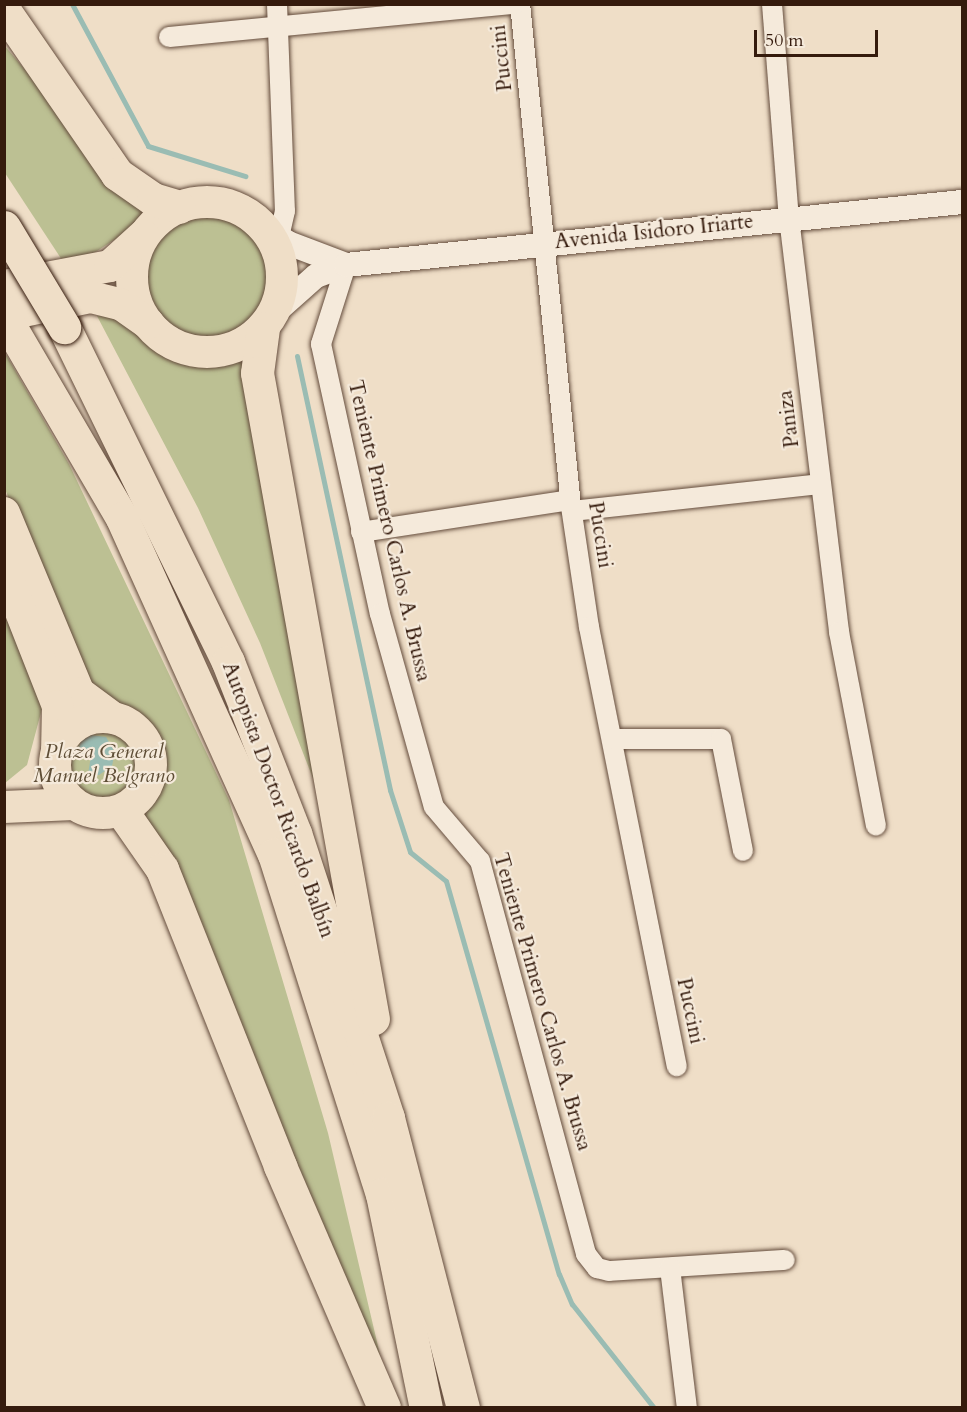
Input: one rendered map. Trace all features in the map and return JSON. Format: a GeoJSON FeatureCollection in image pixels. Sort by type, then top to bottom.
{"type":"FeatureCollection","features":[{"type":"Feature","properties":{"kind":"highway"},"geometry":{"type":"LineString","coordinates":[[4,10],[117,174],[153,199],[179,207]]}},
{"type":"Feature","properties":{"kind":"highway","name":"Autopista Doctor Ricardo Balbín"},"geometry":{"type":"LineString","coordinates":[[4,226],[64,327],[228,662],[295,833],[388,1118],[463,1407]]}},
{"type":"Feature","properties":{"kind":"highway","name":"Autopista Doctor Ricardo Balbín"},"geometry":{"type":"LineString","coordinates":[[4,316],[122,518],[274,854],[382,1194],[426,1407]]}},
{"type":"Feature","properties":{"kind":"highway"},"geometry":{"type":"LineString","coordinates":[[268,321],[257,373],[388,1118]]}},
{"type":"Feature","properties":{"kind":"highway"},"geometry":{"type":"LineString","coordinates":[[121,810],[162,869],[280,1166],[384,1407]]}},
{"type":"Feature","properties":{"kind":"main road"},"geometry":{"type":"LineString","coordinates":[[4,286],[110,266],[179,207],[224,203],[271,231],[281,259],[281,288],[268,321],[226,350],[205,352],[184,348],[122,305],[91,297],[4,316]]}},
{"type":"Feature","properties":{"kind":"main road"},"geometry":{"type":"LineString","coordinates":[[146,233],[132,279],[148,323]]}},
{"type":"Feature","properties":{"kind":"main road"},"geometry":{"type":"LineString","coordinates":[[4,513],[79,693],[139,734],[151,762],[144,791],[121,810],[105,813],[74,804],[4,807]]}},
{"type":"Feature","properties":{"kind":"main road"},"geometry":{"type":"LineString","coordinates":[[4,568],[58,706],[56,754],[58,781],[74,804]]}},
{"type":"Feature","properties":{"kind":"main road"},"geometry":{"type":"LineString","coordinates":[[56,754],[71,729],[91,719],[113,718]]}},
{"type":"Feature","properties":{"kind":"street"},"geometry":{"type":"LineString","coordinates":[[271,231],[285,211],[277,4]]}},
{"type":"Feature","properties":{"kind":"street"},"geometry":{"type":"LineString","coordinates":[[169,37],[514,4]]}},
{"type":"Feature","properties":{"kind":"street","name":"Puccini"},"geometry":{"type":"LineString","coordinates":[[520,4],[571,506],[613,739],[677,1066]]}},
{"type":"Feature","properties":{"kind":"street","name":"Paniza"},"geometry":{"type":"LineString","coordinates":[[772,4],[789,218],[820,484],[839,632],[876,826]]}},
{"type":"Feature","properties":{"kind":"street","name":"Avenida Isidoro Iriarte"},"geometry":{"type":"LineString","coordinates":[[268,321],[316,276],[346,265],[963,202]]}},
{"type":"Feature","properties":{"kind":"street","name":"Avenida Isidoro Iriarte"},"geometry":{"type":"LineString","coordinates":[[271,231],[346,265]]}},
{"type":"Feature","properties":{"kind":"street","name":"Teniente Primero Carlos A. Brussa"},"geometry":{"type":"LineString","coordinates":[[346,265],[321,344],[361,532],[434,807],[480,861],[586,1254],[597,1268],[609,1271],[785,1260]]}},
{"type":"Feature","properties":{"kind":"street"},"geometry":{"type":"LineString","coordinates":[[361,532],[571,506],[820,484]]}},
{"type":"Feature","properties":{"kind":"street"},"geometry":{"type":"LineString","coordinates":[[613,739],[721,739],[742,850]]}},
{"type":"Feature","properties":{"kind":"street"},"geometry":{"type":"LineString","coordinates":[[670,1268],[687,1407]]}},
{"type":"Feature","properties":{"kind":"green space"},"geometry":{"type":"Polygon","coordinates":[[[4,45],[145,210],[134,227],[94,253],[62,260],[5,173],[4,45]]]}},
{"type":"Feature","properties":{"kind":"green space"},"geometry":{"type":"Polygon","coordinates":[[[207,215],[231,219],[250,233],[264,252],[268,276],[264,300],[250,319],[231,333],[207,337],[183,333],[164,319],[150,300],[146,276],[150,252],[164,233],[183,219],[207,215]]]}},
{"type":"Feature","properties":{"kind":"green space"},"geometry":{"type":"Polygon","coordinates":[[[97,316],[123,317],[185,360],[228,362],[247,353],[332,827],[260,643],[198,508],[97,316]]]}},
{"type":"Feature","properties":{"kind":"green space"},"geometry":{"type":"Polygon","coordinates":[[[4,351],[69,464],[229,800],[328,1133],[385,1376],[143,819],[141,808],[156,788],[161,764],[153,736],[145,720],[92,690],[75,663],[5,489],[4,351]]]}},
{"type":"Feature","properties":{"kind":"green space"},"geometry":{"type":"Polygon","coordinates":[[[4,599],[43,705],[27,765],[5,783],[4,599]]]}},
{"type":"Feature","properties":{"kind":"green space","name":"Plaza General Manuel Belgrano"},"geometry":{"type":"Polygon","coordinates":[[[104,723],[120,726],[133,735],[142,748],[145,764],[142,780],[133,793],[120,802],[104,805],[88,802],[75,793],[66,780],[63,764],[66,748],[75,735],[88,726],[104,723]]]}},
{"type":"Feature","properties":{"kind":"water"},"geometry":{"type":"Polygon","coordinates":[[[91,735],[106,737],[115,752],[112,766],[99,775],[88,774],[91,756],[77,755],[81,741],[91,735]]]}},
{"type":"Feature","properties":{"kind":"waterway"},"geometry":{"type":"LineString","coordinates":[[72,4],[148,146],[245,176]]}},
{"type":"Feature","properties":{"kind":"waterway"},"geometry":{"type":"LineString","coordinates":[[297,356],[390,790],[410,852],[446,881],[559,1274],[572,1304],[654,1408]]}}]}
